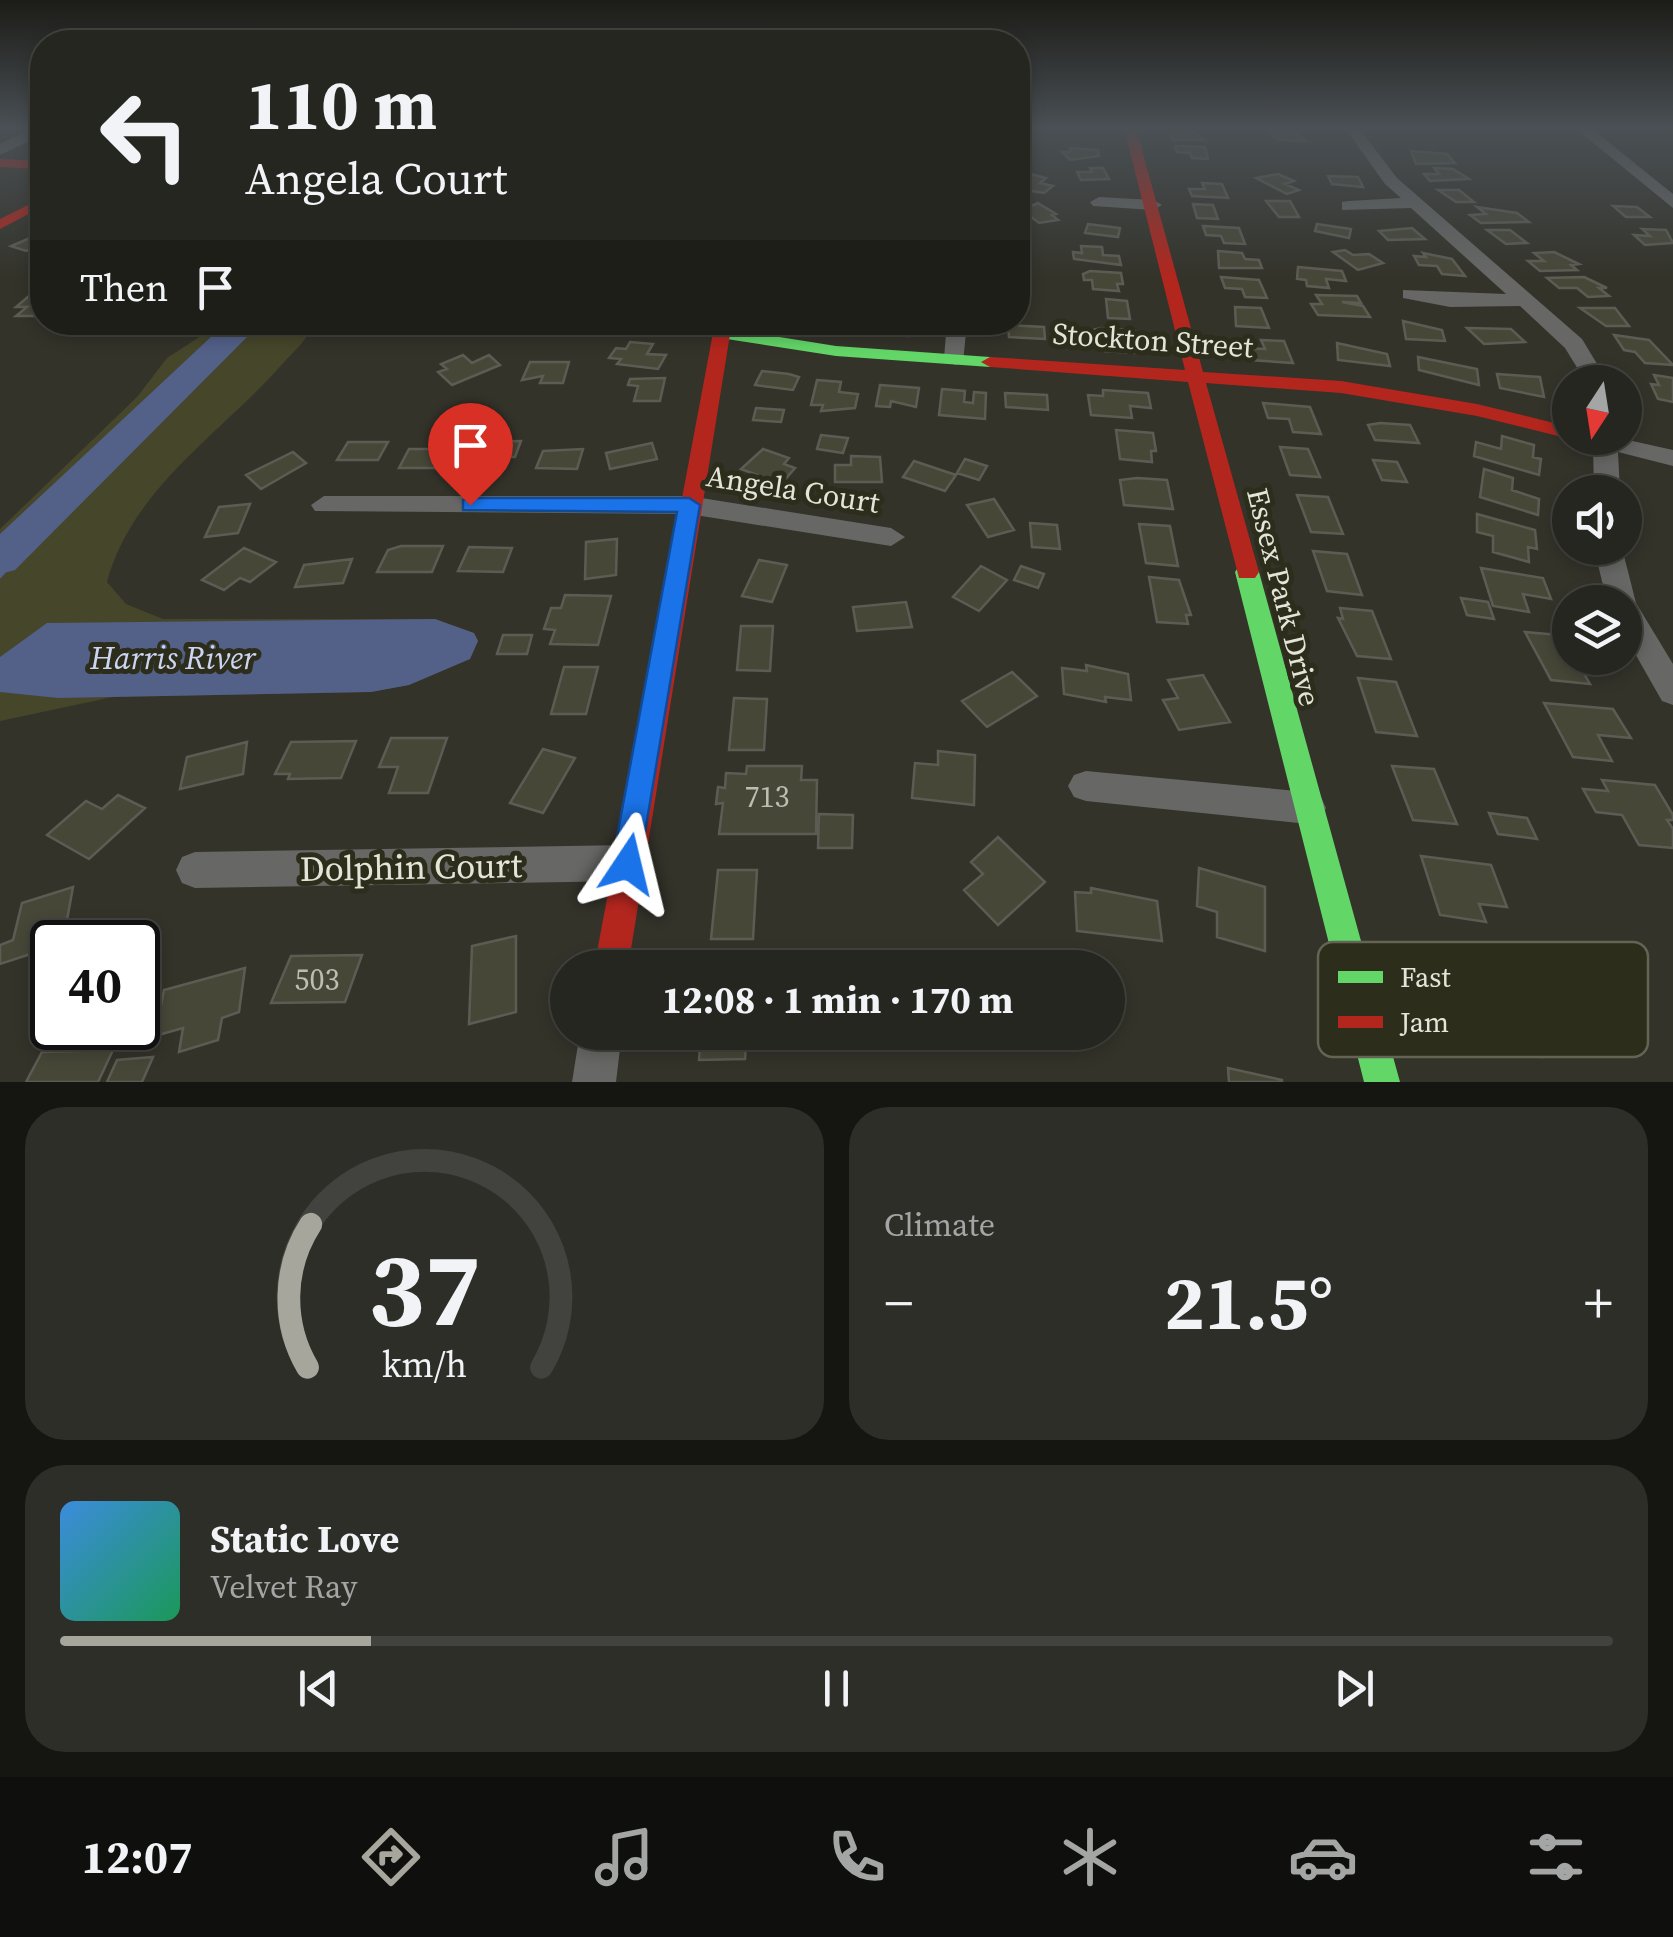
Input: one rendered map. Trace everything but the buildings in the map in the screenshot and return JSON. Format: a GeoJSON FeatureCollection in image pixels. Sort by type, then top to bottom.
{"type":"FeatureCollection","features":[{"type":"Feature","properties":{"kind":"street","name":"Essex Park Drive"},"geometry":{"type":"LineString","coordinates":[[1144,178],[1344,942]]}},
{"type":"Feature","properties":{"kind":"street"},"geometry":{"type":"LineString","coordinates":[[1389,178],[1574,344],[1587,365]]}},
{"type":"Feature","properties":{"kind":"street"},"geometry":{"type":"LineString","coordinates":[[1643,178],[1673,203]]}},
{"type":"Feature","properties":{"kind":"street"},"geometry":{"type":"LineString","coordinates":[[1099,202],[1152,205]]}},
{"type":"Feature","properties":{"kind":"street"},"geometry":{"type":"LineString","coordinates":[[1348,206],[1414,204]]}},
{"type":"Feature","properties":{"kind":"street"},"geometry":{"type":"LineString","coordinates":[[0,225],[30,209]]}},
{"type":"Feature","properties":{"kind":"street"},"geometry":{"type":"LineString","coordinates":[[1410,294],[1450,301],[1525,300]]}},
{"type":"Feature","properties":{"kind":"street"},"geometry":{"type":"LineString","coordinates":[[614,950],[722,335]]}},
{"type":"Feature","properties":{"kind":"street","name":"Stockton Street"},"geometry":{"type":"LineString","coordinates":[[755,335],[836,350],[1342,387],[1477,410],[1552,429]]}},
{"type":"Feature","properties":{"kind":"street"},"geometry":{"type":"LineString","coordinates":[[955,358],[956,335]]}},
{"type":"Feature","properties":{"kind":"street"},"geometry":{"type":"LineString","coordinates":[[1642,450],[1673,458]]}},
{"type":"Feature","properties":{"kind":"street","name":"Angela Court"},"geometry":{"type":"LineString","coordinates":[[324,506],[689,505],[891,537]]}},
{"type":"Feature","properties":{"kind":"street"},"geometry":{"type":"LineString","coordinates":[[1642,639],[1673,692]]}},
{"type":"Feature","properties":{"kind":"street"},"geometry":{"type":"LineString","coordinates":[[1086,786],[1308,808]]}},
{"type":"Feature","properties":{"kind":"street","name":"Dolphin Court"},"geometry":{"type":"LineString","coordinates":[[195,870],[628,864]]}},
{"type":"Feature","properties":{"kind":"street"},"geometry":{"type":"LineString","coordinates":[[594,1082],[598,1050]]}},
{"type":"Feature","properties":{"kind":"street","name":"Essex Park Drive"},"geometry":{"type":"LineString","coordinates":[[1375,1057],[1382,1082]]}},
{"type":"Feature","properties":{"kind":"shaded area"},"geometry":{"type":"Polygon","coordinates":[[[202,335],[307,335],[178,467],[135,520],[107,582],[126,604],[163,619],[435,619],[474,633],[478,641],[470,659],[409,685],[371,692],[113,697],[0,721],[0,579],[21,551],[43,506],[0,545],[0,529],[137,397],[167,358],[202,335]]]}},
{"type":"Feature","properties":{"kind":"water"},"geometry":{"type":"Polygon","coordinates":[[[70,493],[71,500],[0,579],[0,545],[43,506],[70,493]]]}},
{"type":"Feature","properties":{"kind":"water","name":"Harris River"},"geometry":{"type":"Polygon","coordinates":[[[435,619],[474,633],[478,641],[470,659],[409,685],[371,692],[58,698],[0,692],[0,657],[47,623],[435,619]]]}},
{"type":"Feature","properties":{"kind":"waterway","name":"Harris River"},"geometry":{"type":"LineString","coordinates":[[0,559],[233,335]]}},
{"type":"Feature","properties":{"kind":"traffic: fast"},"geometry":{"type":"LineString","coordinates":[[733,335],[836,351],[990,362]]}},
{"type":"Feature","properties":{"kind":"traffic: fast"},"geometry":{"type":"LineString","coordinates":[[1247,572],[1345,942]]}},
{"type":"Feature","properties":{"kind":"traffic: fast"},"geometry":{"type":"LineString","coordinates":[[1375,1057],[1382,1082]]}},
{"type":"Feature","properties":{"kind":"traffic: jam"},"geometry":{"type":"LineString","coordinates":[[1143,178],[1247,572]]}},
{"type":"Feature","properties":{"kind":"traffic: jam"},"geometry":{"type":"LineString","coordinates":[[0,225],[30,209]]}},
{"type":"Feature","properties":{"kind":"traffic: jam"},"geometry":{"type":"LineString","coordinates":[[614,950],[722,335]]}},
{"type":"Feature","properties":{"kind":"traffic: jam"},"geometry":{"type":"LineString","coordinates":[[990,362],[1341,387],[1477,410],[1552,429]]}},
{"type":"Feature","properties":{"kind":"route"},"geometry":{"type":"LineString","coordinates":[[470,505],[689,505],[628,864]]}}]}
